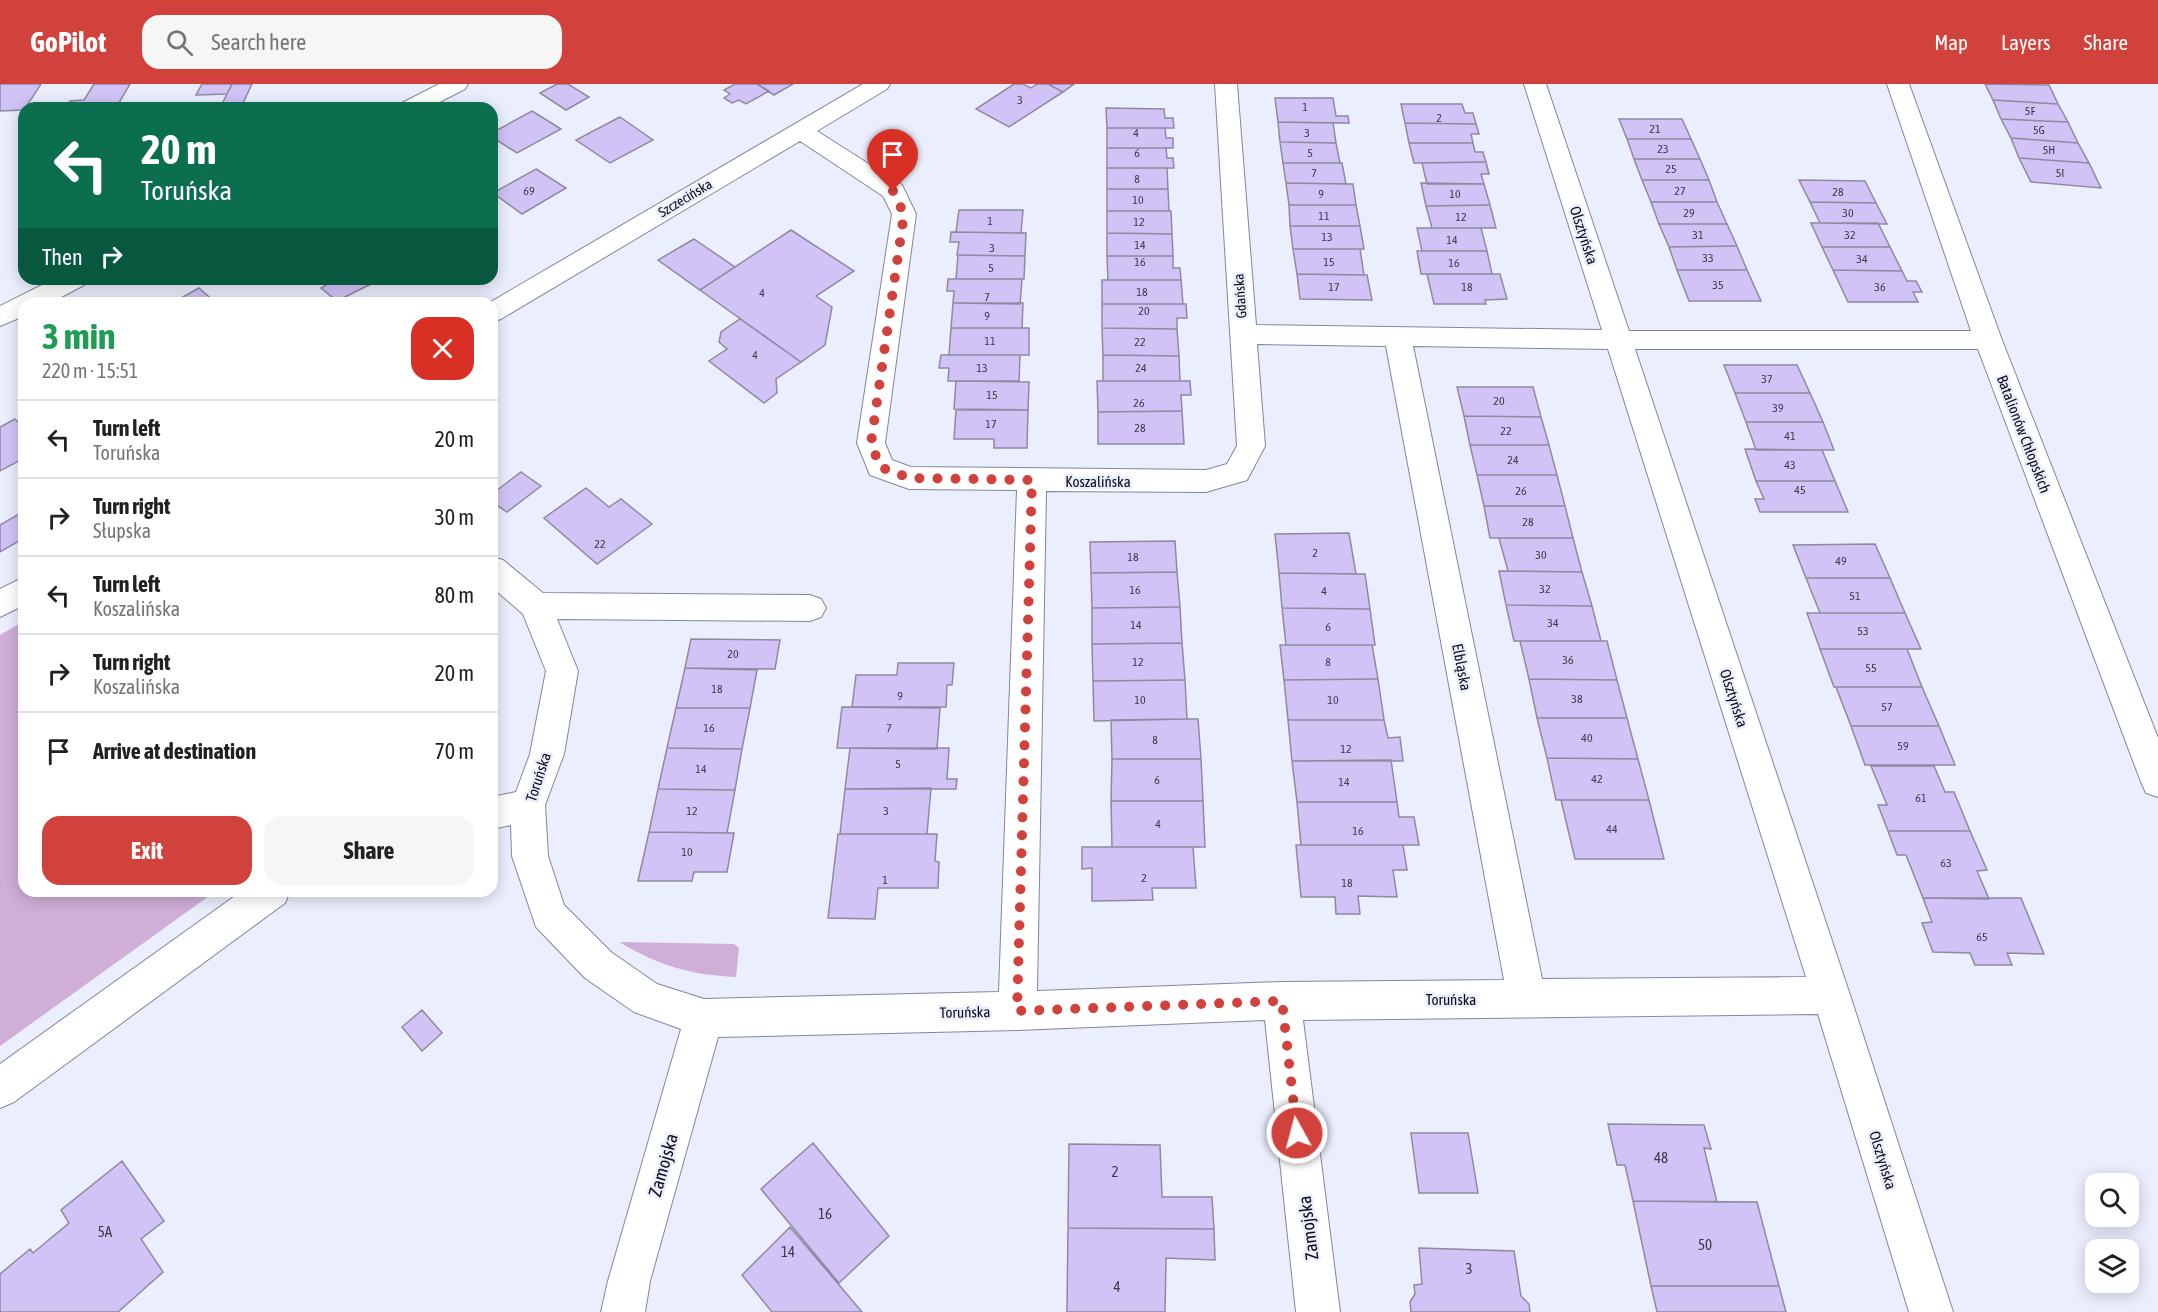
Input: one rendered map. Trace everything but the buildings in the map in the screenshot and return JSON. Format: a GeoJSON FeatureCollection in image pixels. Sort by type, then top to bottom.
{"type":"FeatureCollection","features":[{"type":"Feature","properties":{"kind":"street"},"geometry":{"type":"LineString","coordinates":[[422,102],[457,84]]}},
{"type":"Feature","properties":{"kind":"street","name":"Szczecińska"},"geometry":{"type":"LineString","coordinates":[[498,309],[879,84]]}},
{"type":"Feature","properties":{"kind":"street","name":"Gdańska"},"geometry":{"type":"LineString","coordinates":[[1206,481],[1237,472],[1251,447],[1226,84]]}},
{"type":"Feature","properties":{"kind":"street","name":"Olsztyńska"},"geometry":{"type":"LineString","coordinates":[[1535,84],[1831,996],[1931,1312]]}},
{"type":"Feature","properties":{"kind":"street","name":"Batalionów Chłopskich"},"geometry":{"type":"LineString","coordinates":[[1898,84],[1988,340],[2158,782]]}},
{"type":"Feature","properties":{"kind":"street","name":"Koszalińska"},"geometry":{"type":"LineString","coordinates":[[800,130],[893,191],[904,214],[871,443],[880,467],[909,478],[1206,481]]}},
{"type":"Feature","properties":{"kind":"street"},"geometry":{"type":"LineString","coordinates":[[40,297],[63,285]]}},
{"type":"Feature","properties":{"kind":"street"},"geometry":{"type":"LineString","coordinates":[[0,317],[18,308]]}},
{"type":"Feature","properties":{"kind":"street"},"geometry":{"type":"LineString","coordinates":[[1243,334],[1618,340],[1988,340]]}},
{"type":"Feature","properties":{"kind":"street","name":"Elbląska"},"geometry":{"type":"LineString","coordinates":[[1397,335],[1527,999]]}},
{"type":"Feature","properties":{"kind":"street"},"geometry":{"type":"LineString","coordinates":[[1017,1011],[1032,480]]}},
{"type":"Feature","properties":{"kind":"street","name":"Toruńska"},"geometry":{"type":"LineString","coordinates":[[498,574],[536,606],[562,671],[547,754],[528,805],[530,856],[549,915],[598,965],[647,999],[704,1018],[1017,1011],[1282,1001],[1831,996]]}},
{"type":"Feature","properties":{"kind":"street"},"geometry":{"type":"LineString","coordinates":[[0,604],[18,594]]}},
{"type":"Feature","properties":{"kind":"street"},"geometry":{"type":"LineString","coordinates":[[536,606],[810,608]]}},
{"type":"Feature","properties":{"kind":"street"},"geometry":{"type":"LineString","coordinates":[[498,812],[528,805]]}},
{"type":"Feature","properties":{"kind":"street"},"geometry":{"type":"LineString","coordinates":[[0,1088],[264,897]]}},
{"type":"Feature","properties":{"kind":"street","name":"Zamojska"},"geometry":{"type":"LineString","coordinates":[[1282,1001],[1318,1312]]}},
{"type":"Feature","properties":{"kind":"street","name":"Zamojska"},"geometry":{"type":"LineString","coordinates":[[623,1312],[629,1281],[704,1018]]}},
{"type":"Feature","properties":{"kind":"shaded area"},"geometry":{"type":"Polygon","coordinates":[[[18,624],[18,897],[208,897],[0,1046],[0,635],[18,624]]]}},
{"type":"Feature","properties":{"kind":"shaded area"},"geometry":{"type":"Polygon","coordinates":[[[619,942],[734,944],[739,948],[736,977],[704,974],[661,963],[619,942]]]}},
{"type":"Feature","properties":{"kind":"route"},"geometry":{"type":"LineString","coordinates":[[893,191],[904,214],[871,443],[880,467],[909,478],[1032,480],[1017,1011],[1282,1001],[1297,1133]]}}]}
